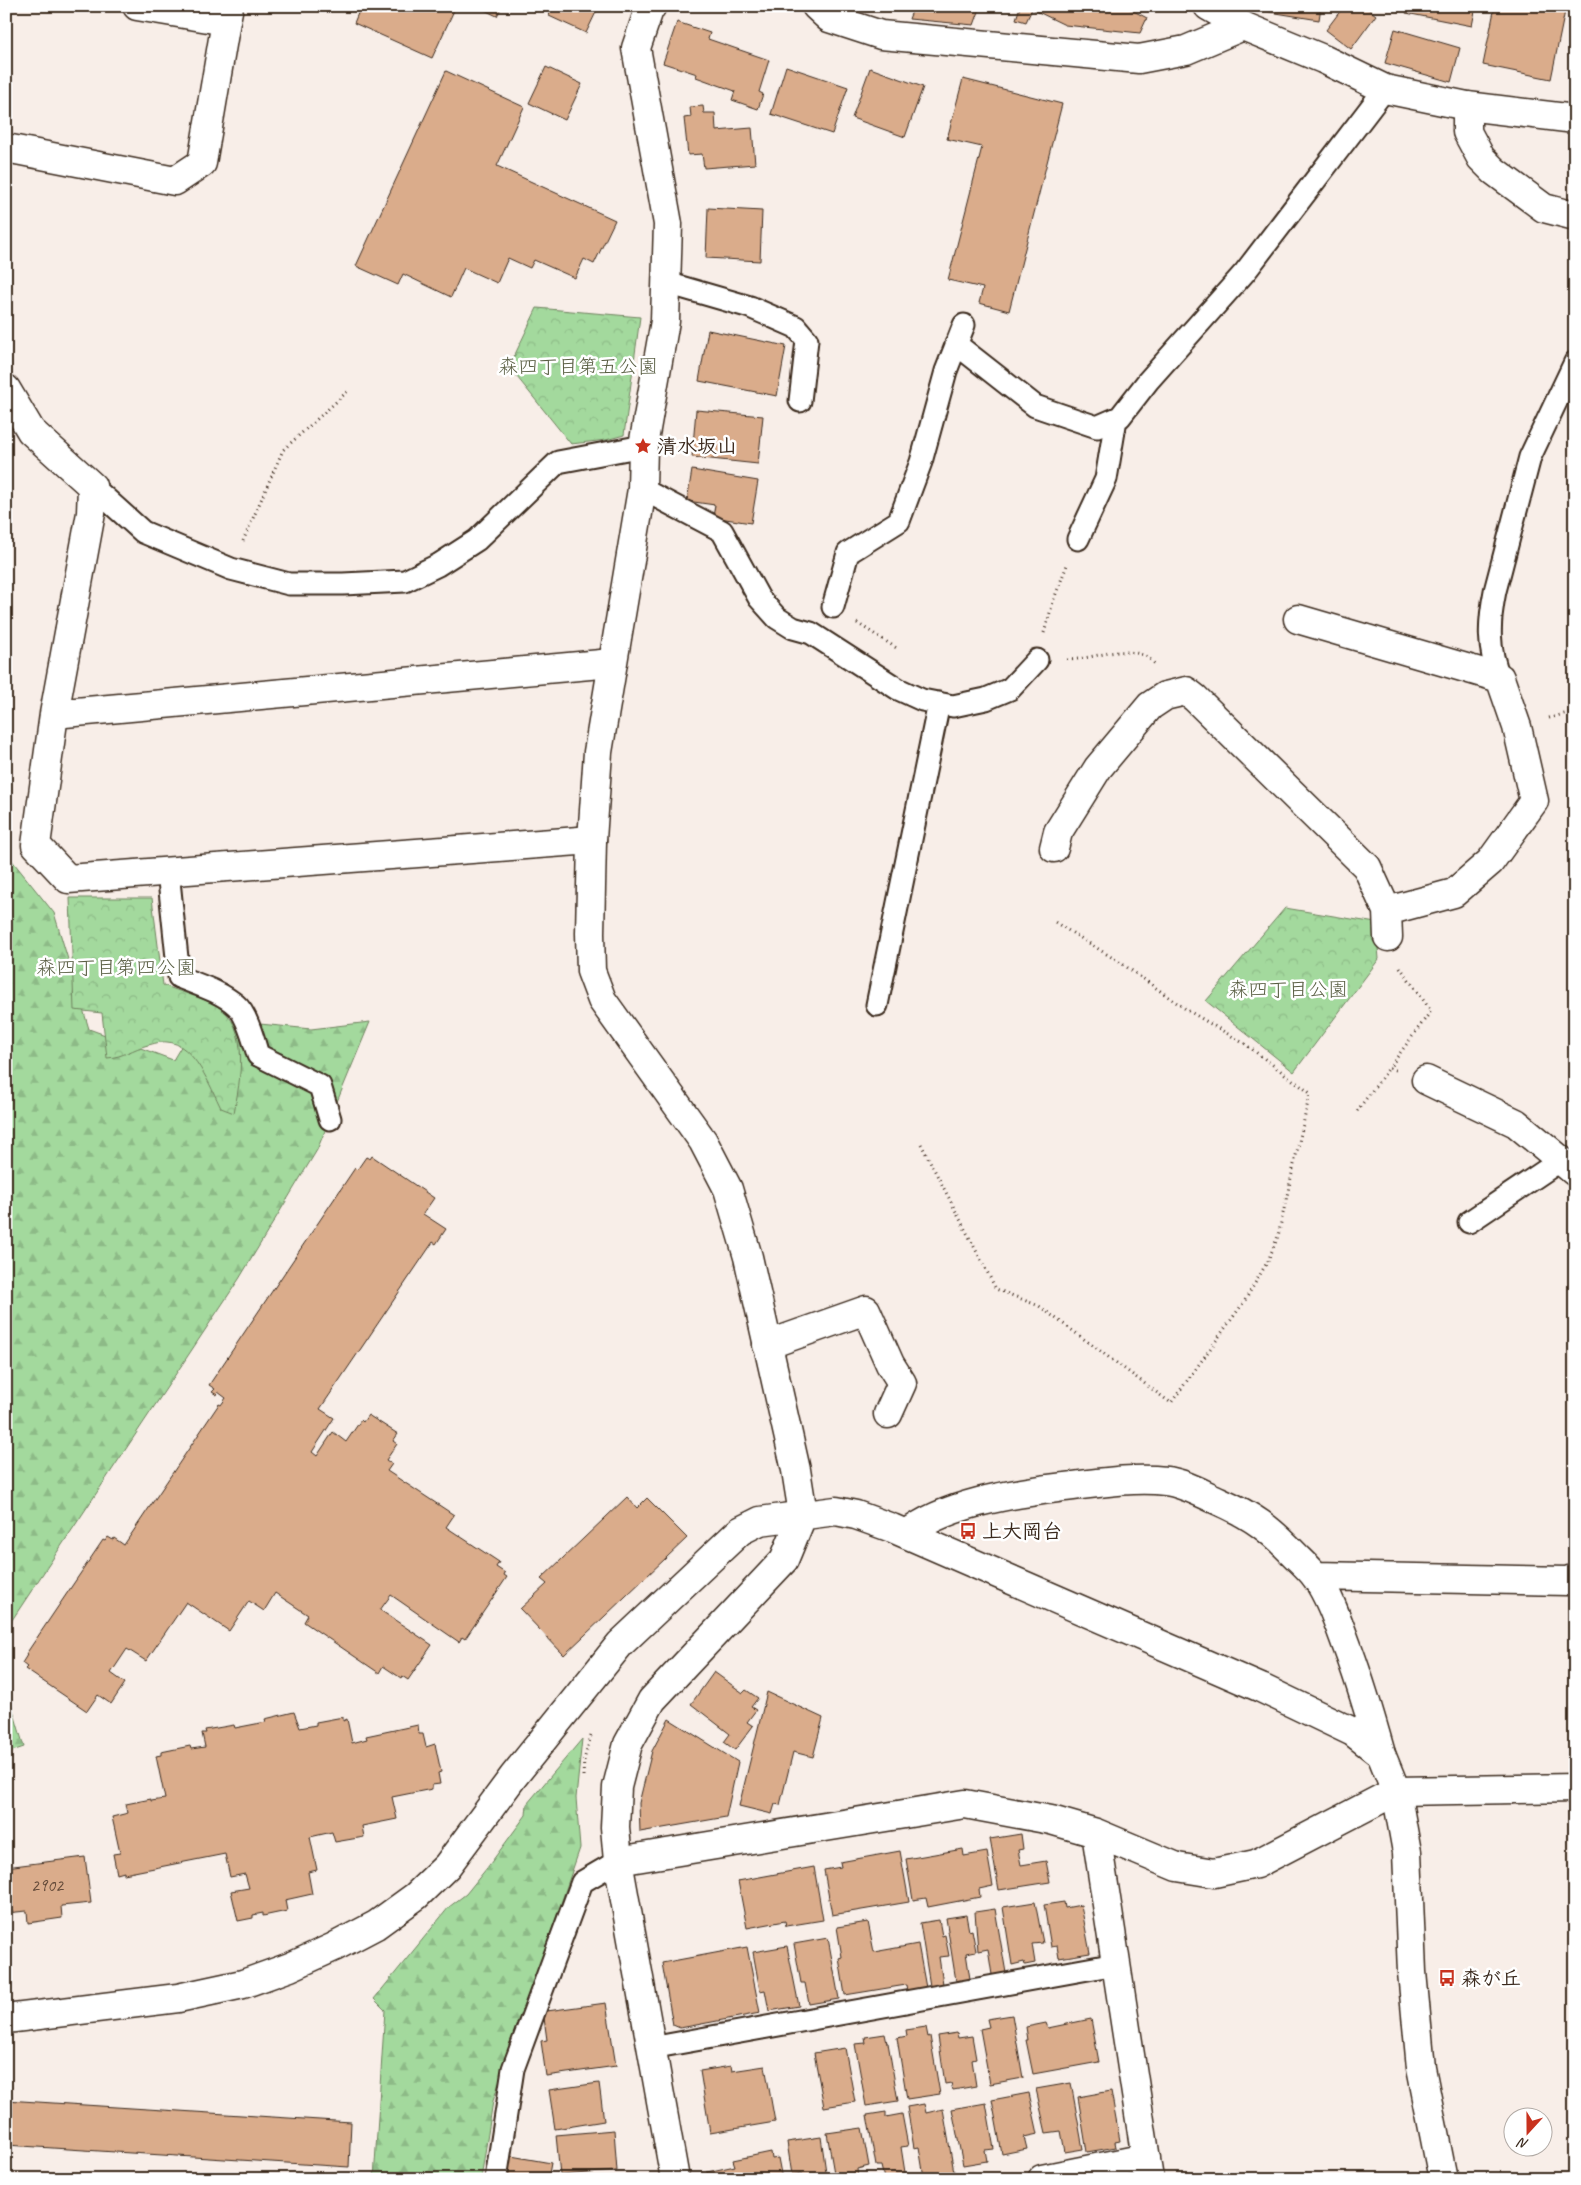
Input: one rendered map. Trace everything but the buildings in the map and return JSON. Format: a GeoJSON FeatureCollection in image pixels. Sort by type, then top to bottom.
{"type":"FeatureCollection","features":[{"type":"Feature","properties":{"kind":"street"},"geometry":{"type":"LineString","coordinates":[[6,148],[175,182],[202,163],[228,14],[137,6]]}},
{"type":"Feature","properties":{"kind":"street"},"geometry":{"type":"LineString","coordinates":[[652,6],[636,48],[668,224],[666,322],[643,446],[642,489],[598,752],[592,840],[591,971],[602,1000],[703,1140],[728,1189],[740,1226],[768,1345],[796,1470],[803,1514],[784,1560],[652,1700],[628,1744],[617,1787],[615,1827],[618,1862],[675,2179]]}},
{"type":"Feature","properties":{"kind":"street"},"geometry":{"type":"LineString","coordinates":[[816,6],[828,18],[881,35],[1139,59],[1186,50],[1242,26]]}},
{"type":"Feature","properties":{"kind":"street"},"geometry":{"type":"LineString","coordinates":[[1208,6],[1242,26],[1323,58],[1385,89],[1467,106],[1575,120]]}},
{"type":"Feature","properties":{"kind":"street"},"geometry":{"type":"LineString","coordinates":[[1467,106],[1467,132],[1481,158],[1494,171],[1544,208],[1575,216]]}},
{"type":"Feature","properties":{"kind":"street"},"geometry":{"type":"LineString","coordinates":[[6,389],[30,431],[92,486],[91,513],[54,714],[36,845],[68,879],[592,840]]}},
{"type":"Feature","properties":{"kind":"street"},"geometry":{"type":"LineString","coordinates":[[1054,848],[1058,832],[1098,768],[1150,706],[1165,696],[1186,691],[1367,868],[1388,924],[1454,893],[1490,862],[1534,801],[1517,727],[1500,678],[1298,619]]}},
{"type":"Feature","properties":{"kind":"street"},"geometry":{"type":"LineString","coordinates":[[54,714],[612,663]]}},
{"type":"Feature","properties":{"kind":"street"},"geometry":{"type":"LineString","coordinates":[[1426,1080],[1516,1123],[1568,1166]]}},
{"type":"Feature","properties":{"kind":"street"},"geometry":{"type":"LineString","coordinates":[[768,1345],[866,1310],[890,1364],[902,1383],[888,1414]]}},
{"type":"Feature","properties":{"kind":"street"},"geometry":{"type":"LineString","coordinates":[[908,1534],[918,1526],[940,1515],[984,1502],[1040,1491],[1085,1485],[1138,1480],[1169,1481],[1198,1491],[1247,1513],[1273,1532],[1315,1576],[1337,1618],[1369,1710],[1381,1754],[1396,1791],[1407,1852],[1412,1972],[1421,2068],[1443,2179]]}},
{"type":"Feature","properties":{"kind":"street"},"geometry":{"type":"LineString","coordinates":[[6,2019],[160,2000],[243,1984],[308,1959],[376,1925],[416,1896],[447,1866],[513,1777],[627,1637],[740,1531],[760,1521],[836,1511],[856,1515],[908,1534],[1261,1688],[1353,1732],[1381,1754]]}},
{"type":"Feature","properties":{"kind":"street"},"geometry":{"type":"LineString","coordinates":[[1315,1576],[1567,1581],[1575,1578]]}},
{"type":"Feature","properties":{"kind":"street"},"geometry":{"type":"LineString","coordinates":[[618,1862],[965,1804],[1051,1820],[1096,1833],[1177,1867],[1214,1873],[1256,1864],[1396,1791],[1575,1788]]}},
{"type":"Feature","properties":{"kind":"street"},"geometry":{"type":"LineString","coordinates":[[1042,2179],[1147,2169],[1096,1833]]}},
{"type":"Feature","properties":{"kind":"lane"},"geometry":{"type":"LineString","coordinates":[[834,607],[848,553],[899,521],[922,462],[946,371],[960,334],[1034,406],[1097,427],[1120,417],[1148,381],[1245,272],[1385,89]]}},
{"type":"Feature","properties":{"kind":"lane"},"geometry":{"type":"LineString","coordinates":[[666,283],[750,307],[796,327],[807,340],[800,401]]}},
{"type":"Feature","properties":{"kind":"lane"},"geometry":{"type":"LineString","coordinates":[[1500,678],[1490,643],[1491,613],[1495,591],[1530,457],[1575,362]]}},
{"type":"Feature","properties":{"kind":"lane"},"geometry":{"type":"LineString","coordinates":[[1078,539],[1106,479],[1116,419]]}},
{"type":"Feature","properties":{"kind":"lane"},"geometry":{"type":"LineString","coordinates":[[92,486],[144,532],[231,569],[289,584],[405,581],[438,564],[477,540],[558,462],[643,446]]}},
{"type":"Feature","properties":{"kind":"lane"},"geometry":{"type":"LineString","coordinates":[[642,489],[722,531],[759,598],[777,618],[793,628],[812,633],[898,689],[922,700],[953,706],[986,699],[1010,689],[1037,660]]}},
{"type":"Feature","properties":{"kind":"lane"},"geometry":{"type":"LineString","coordinates":[[877,1005],[939,703]]}},
{"type":"Feature","properties":{"kind":"lane"},"geometry":{"type":"LineString","coordinates":[[168,871],[179,977],[212,990],[237,1006],[252,1035],[258,1055],[320,1086],[330,1119]]}},
{"type":"Feature","properties":{"kind":"lane"},"geometry":{"type":"LineString","coordinates":[[1469,1222],[1568,1166]]}},
{"type":"Feature","properties":{"kind":"lane"},"geometry":{"type":"LineString","coordinates":[[496,2179],[513,2069],[582,1882],[618,1862]]}},
{"type":"Feature","properties":{"kind":"lane"},"geometry":{"type":"LineString","coordinates":[[652,2048],[1116,1964]]}},
{"type":"Feature","properties":{"kind":"path"},"geometry":{"type":"LineString","coordinates":[[231,569],[283,450],[348,391]]}},
{"type":"Feature","properties":{"kind":"path"},"geometry":{"type":"LineString","coordinates":[[1078,539],[1054,599],[1037,660],[1080,660],[1111,651],[1144,655],[1186,691]]}},
{"type":"Feature","properties":{"kind":"path"},"geometry":{"type":"LineString","coordinates":[[921,1144],[996,1289],[1039,1306],[1171,1403],[1244,1302],[1268,1261],[1278,1236],[1310,1093],[1245,1044],[1187,1010],[1122,963],[1054,921]]}},
{"type":"Feature","properties":{"kind":"path"},"geometry":{"type":"LineString","coordinates":[[1358,1111],[1431,1011],[1393,958],[1388,924]]}},
{"type":"Feature","properties":{"kind":"path"},"geometry":{"type":"LineString","coordinates":[[1389,1068],[1426,1080]]}},
{"type":"Feature","properties":{"kind":"green space","name":"森四丁目第五公園"},"geometry":{"type":"Polygon","coordinates":[[[537,308],[640,317],[624,435],[606,440],[571,444],[509,367],[537,308]]]}},
{"type":"Feature","properties":{"kind":"green space"},"geometry":{"type":"Polygon","coordinates":[[[6,853],[54,913],[89,1029],[173,1060],[198,1018],[311,1029],[370,1022],[317,1150],[239,1279],[6,1629],[6,853]]]}},
{"type":"Feature","properties":{"kind":"green space","name":"森四丁目第四公園"},"geometry":{"type":"Polygon","coordinates":[[[70,898],[152,898],[163,985],[217,1006],[228,1015],[235,1027],[239,1040],[240,1070],[234,1113],[221,1108],[200,1068],[193,1058],[177,1044],[160,1042],[107,1058],[102,1013],[74,1010],[70,898]]]}},
{"type":"Feature","properties":{"kind":"green space","name":"森四丁目公園"},"geometry":{"type":"Polygon","coordinates":[[[1285,908],[1376,923],[1379,959],[1294,1072],[1206,1001],[1285,908]]]}},
{"type":"Feature","properties":{"kind":"green space"},"geometry":{"type":"Polygon","coordinates":[[[6,1686],[24,1747],[6,1753],[6,1686]]]}},
{"type":"Feature","properties":{"kind":"green space"},"geometry":{"type":"Polygon","coordinates":[[[582,1739],[576,1798],[580,1848],[493,2101],[481,2179],[374,2179],[385,2010],[374,1999],[449,1907],[466,1894],[487,1868],[526,1815],[527,1804],[582,1739]]]}},
{"type":"Feature","properties":{"kind":"place","name":"清水坂山"},"geometry":{"type":"Point","coordinates":[643,446]}},
{"type":"Feature","properties":{"kind":"place","name":"上大岡台"},"geometry":{"type":"Point","coordinates":[968,1531]}},
{"type":"Feature","properties":{"kind":"place","name":"森が丘"},"geometry":{"type":"Point","coordinates":[1447,1978]}}]}
